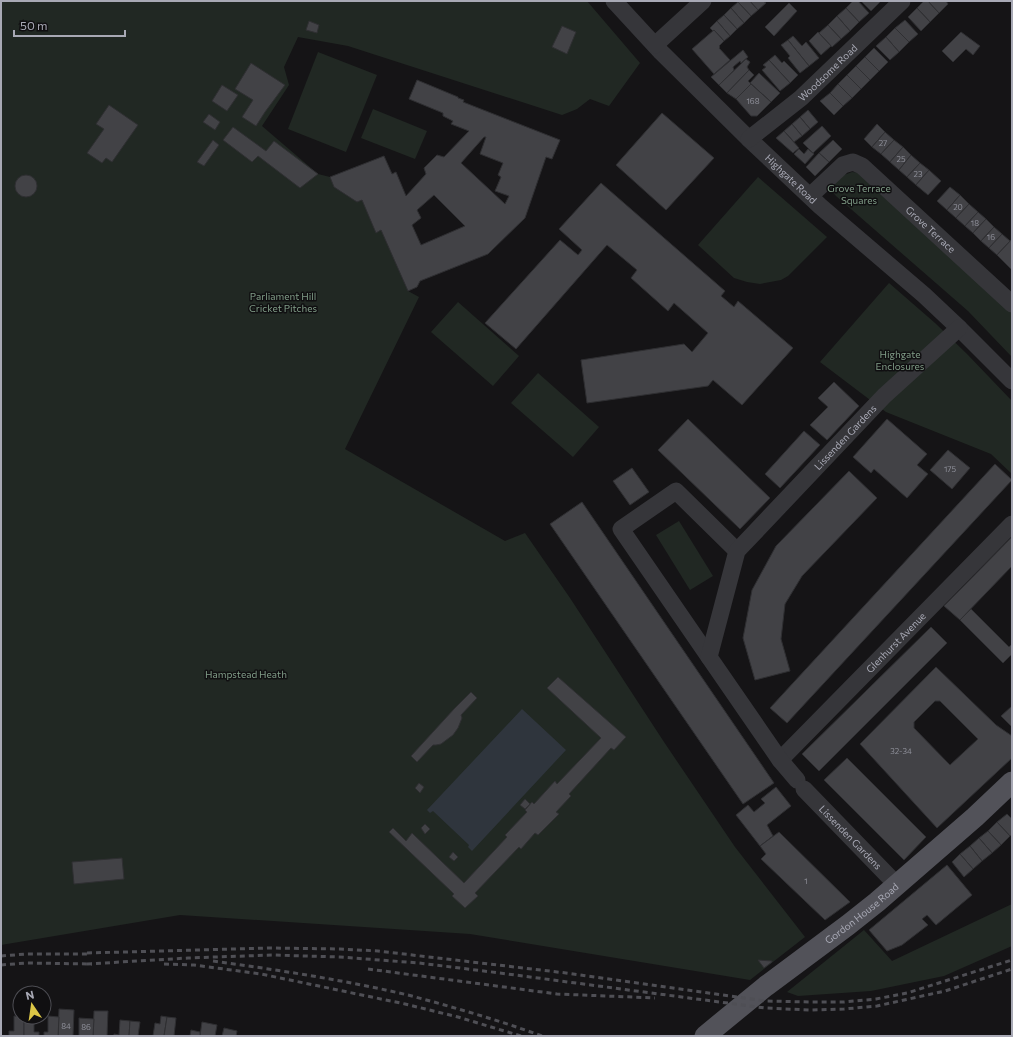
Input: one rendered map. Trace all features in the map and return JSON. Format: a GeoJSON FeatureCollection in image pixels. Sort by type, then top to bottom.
{"type":"FeatureCollection","features":[{"type":"Feature","properties":{"kind":"main road","name":"Gordon House Road"},"geometry":{"type":"LineString","coordinates":[[705,1036],[766,986],[848,925],[897,885],[975,817],[1012,782]]}},
{"type":"Feature","properties":{"kind":"street","name":"Highgate Road"},"geometry":{"type":"LineString","coordinates":[[614,1],[654,45],[749,139],[820,206],[924,295],[1012,381]]}},
{"type":"Feature","properties":{"kind":"street"},"geometry":{"type":"LineString","coordinates":[[654,45],[703,1]]}},
{"type":"Feature","properties":{"kind":"street","name":"Woodsome Road"},"geometry":{"type":"LineString","coordinates":[[749,139],[801,98],[902,1]]}},
{"type":"Feature","properties":{"kind":"street","name":"Grove Terrace"},"geometry":{"type":"LineString","coordinates":[[810,196],[843,165],[853,162],[862,166],[1012,304]]}},
{"type":"Feature","properties":{"kind":"street","name":"Lissenden Gardens"},"geometry":{"type":"LineString","coordinates":[[709,657],[737,551],[884,396],[959,328]]}},
{"type":"Feature","properties":{"kind":"street","name":"Lissenden Gardens"},"geometry":{"type":"LineString","coordinates":[[737,551],[676,491],[621,529],[780,760],[800,784],[897,885]]}},
{"type":"Feature","properties":{"kind":"street","name":"Glenhurst Avenue"},"geometry":{"type":"LineString","coordinates":[[780,760],[1012,524]]}},
{"type":"Feature","properties":{"kind":"green space","name":"Hampstead Heath"},"geometry":{"type":"Polygon","coordinates":[[[1,1],[587,1],[640,63],[609,106],[590,99],[577,109],[562,115],[348,46],[298,37],[284,67],[289,85],[262,126],[318,174],[330,177],[334,187],[357,202],[362,200],[376,233],[381,230],[408,291],[419,297],[345,449],[505,541],[525,533],[570,598],[735,847],[805,937],[750,980],[470,934],[180,915],[1,945],[1,1]]]}},
{"type":"Feature","properties":{"kind":"green space"},"geometry":{"type":"Polygon","coordinates":[[[318,52],[377,75],[346,152],[288,129],[318,52]]]}},
{"type":"Feature","properties":{"kind":"green space"},"geometry":{"type":"Polygon","coordinates":[[[373,109],[427,131],[415,159],[361,138],[373,109]]]}},
{"type":"Feature","properties":{"kind":"green space","name":"Grove Terrace Squares"},"geometry":{"type":"Polygon","coordinates":[[[852,172],[863,173],[1012,313],[1012,357],[968,311],[836,196],[831,190],[831,186],[844,175],[852,172]]]}},
{"type":"Feature","properties":{"kind":"green space"},"geometry":{"type":"Polygon","coordinates":[[[758,177],[827,237],[788,276],[781,280],[760,284],[734,278],[698,245],[758,177]]]}},
{"type":"Feature","properties":{"kind":"green space","name":"Highgate Enclosures"},"geometry":{"type":"Polygon","coordinates":[[[889,283],[935,323],[1012,401],[1012,474],[991,454],[886,412],[820,362],[889,283]]]}},
{"type":"Feature","properties":{"kind":"green space"},"geometry":{"type":"Polygon","coordinates":[[[458,302],[519,356],[493,386],[431,332],[458,302]]]}},
{"type":"Feature","properties":{"kind":"green space"},"geometry":{"type":"Polygon","coordinates":[[[538,373],[599,427],[573,457],[511,403],[538,373]]]}},
{"type":"Feature","properties":{"kind":"green space"},"geometry":{"type":"Polygon","coordinates":[[[679,521],[713,576],[690,590],[656,535],[679,521]]]}},
{"type":"Feature","properties":{"kind":"green space"},"geometry":{"type":"Polygon","coordinates":[[[1012,904],[1012,946],[944,976],[871,991],[798,996],[787,992],[864,930],[892,961],[1012,904]]]}},
{"type":"Feature","properties":{"kind":"shaded area"},"geometry":{"type":"Polygon","coordinates":[[[522,709],[566,750],[472,851],[468,847],[469,845],[433,811],[430,813],[427,810],[522,709]]]}},
{"type":"Feature","properties":{"kind":"building"},"geometry":{"type":"Polygon","coordinates":[[[750,1],[758,10],[751,16],[738,2],[750,1]]]}},
{"type":"Feature","properties":{"kind":"building"},"geometry":{"type":"Polygon","coordinates":[[[750,1],[763,1],[766,3],[758,10],[750,1]]]}},
{"type":"Feature","properties":{"kind":"building"},"geometry":{"type":"Polygon","coordinates":[[[853,1],[858,1],[869,13],[859,22],[846,8],[853,1]]]}},
{"type":"Feature","properties":{"kind":"building"},"geometry":{"type":"Polygon","coordinates":[[[861,1],[881,1],[871,11],[861,1]]]}},
{"type":"Feature","properties":{"kind":"building"},"geometry":{"type":"Polygon","coordinates":[[[924,1],[928,1],[939,13],[930,22],[917,8],[924,1]]]}},
{"type":"Feature","properties":{"kind":"building"},"geometry":{"type":"Polygon","coordinates":[[[928,1],[946,1],[948,4],[939,13],[928,1]]]}},
{"type":"Feature","properties":{"kind":"building"},"geometry":{"type":"Polygon","coordinates":[[[738,2],[751,16],[744,23],[731,8],[738,2]]]}},
{"type":"Feature","properties":{"kind":"building"},"geometry":{"type":"Polygon","coordinates":[[[789,3],[797,11],[774,36],[765,27],[789,3]]]}},
{"type":"Feature","properties":{"kind":"building"},"geometry":{"type":"Polygon","coordinates":[[[731,8],[744,23],[737,29],[724,15],[731,8]]]}},
{"type":"Feature","properties":{"kind":"building"},"geometry":{"type":"Polygon","coordinates":[[[846,8],[859,22],[850,31],[837,16],[846,8]]]}},
{"type":"Feature","properties":{"kind":"building"},"geometry":{"type":"Polygon","coordinates":[[[917,8],[930,22],[921,31],[908,17],[917,8]]]}},
{"type":"Feature","properties":{"kind":"building"},"geometry":{"type":"Polygon","coordinates":[[[724,15],[737,29],[730,36],[717,21],[724,15]]]}},
{"type":"Feature","properties":{"kind":"building"},"geometry":{"type":"Polygon","coordinates":[[[837,16],[850,31],[841,39],[828,25],[837,16]]]}},
{"type":"Feature","properties":{"kind":"building"},"geometry":{"type":"Polygon","coordinates":[[[905,20],[918,34],[909,42],[895,28],[905,20]]]}},
{"type":"Feature","properties":{"kind":"building"},"geometry":{"type":"Polygon","coordinates":[[[309,21],[319,25],[317,33],[306,30],[309,21]]]}},
{"type":"Feature","properties":{"kind":"building"},"geometry":{"type":"Polygon","coordinates":[[[717,21],[730,36],[724,41],[714,30],[713,31],[710,28],[717,21]]]}},
{"type":"Feature","properties":{"kind":"building"},"geometry":{"type":"Polygon","coordinates":[[[828,25],[841,39],[832,47],[819,33],[828,25]]]}},
{"type":"Feature","properties":{"kind":"building"},"geometry":{"type":"Polygon","coordinates":[[[562,26],[576,32],[567,54],[552,47],[562,26]]]}},
{"type":"Feature","properties":{"kind":"building"},"geometry":{"type":"Polygon","coordinates":[[[895,28],[909,42],[899,52],[886,37],[895,28]]]}},
{"type":"Feature","properties":{"kind":"building"},"geometry":{"type":"Polygon","coordinates":[[[714,30],[724,41],[719,48],[730,60],[714,74],[692,49],[714,30]]]}},
{"type":"Feature","properties":{"kind":"building"},"geometry":{"type":"Polygon","coordinates":[[[818,32],[831,46],[821,55],[809,41],[818,32]]]}},
{"type":"Feature","properties":{"kind":"building"},"geometry":{"type":"Polygon","coordinates":[[[961,32],[980,46],[973,55],[966,49],[953,62],[942,51],[961,32]]]}},
{"type":"Feature","properties":{"kind":"building"},"geometry":{"type":"Polygon","coordinates":[[[793,36],[802,46],[806,42],[819,58],[809,66],[788,40],[793,36]]]}},
{"type":"Feature","properties":{"kind":"building"},"geometry":{"type":"Polygon","coordinates":[[[886,37],[899,52],[890,60],[876,46],[886,37]]]}},
{"type":"Feature","properties":{"kind":"building"},"geometry":{"type":"Polygon","coordinates":[[[788,40],[809,66],[800,73],[788,58],[790,56],[781,45],[788,40]]]}},
{"type":"Feature","properties":{"kind":"building"},"geometry":{"type":"Polygon","coordinates":[[[874,48],[888,62],[879,71],[865,57],[874,48]]]}},
{"type":"Feature","properties":{"kind":"building"},"geometry":{"type":"Polygon","coordinates":[[[743,50],[748,57],[733,67],[734,70],[719,85],[711,77],[743,50]]]}},
{"type":"Feature","properties":{"kind":"building"},"geometry":{"type":"Polygon","coordinates":[[[775,55],[782,63],[784,61],[798,75],[790,83],[769,60],[775,55]]]}},
{"type":"Feature","properties":{"kind":"building"},"geometry":{"type":"Polygon","coordinates":[[[865,57],[879,71],[870,80],[856,66],[865,57]]]}},
{"type":"Feature","properties":{"kind":"building"},"geometry":{"type":"Polygon","coordinates":[[[746,59],[750,62],[747,67],[749,70],[727,93],[719,85],[746,59]]]}},
{"type":"Feature","properties":{"kind":"building"},"geometry":{"type":"Polygon","coordinates":[[[769,60],[790,83],[780,91],[762,70],[766,67],[763,65],[769,60]]]}},
{"type":"Feature","properties":{"kind":"building"},"geometry":{"type":"Polygon","coordinates":[[[251,63],[285,85],[256,126],[242,117],[253,100],[235,89],[251,63]]]}},
{"type":"Feature","properties":{"kind":"building"},"geometry":{"type":"Polygon","coordinates":[[[856,66],[870,80],[861,89],[847,75],[856,66]]]}},
{"type":"Feature","properties":{"kind":"building"},"geometry":{"type":"Polygon","coordinates":[[[749,70],[754,75],[748,81],[751,84],[736,99],[727,93],[749,70]]]}},
{"type":"Feature","properties":{"kind":"building"},"geometry":{"type":"Polygon","coordinates":[[[759,73],[780,93],[771,102],[750,83],[759,73]]]}},
{"type":"Feature","properties":{"kind":"building"},"geometry":{"type":"Polygon","coordinates":[[[847,75],[861,89],[852,98],[838,84],[847,75]]]}},
{"type":"Feature","properties":{"kind":"building"},"geometry":{"type":"Polygon","coordinates":[[[417,80],[458,97],[464,100],[463,102],[560,140],[552,159],[546,157],[525,218],[488,254],[420,281],[417,287],[408,291],[381,230],[376,233],[362,200],[357,202],[334,187],[330,177],[384,156],[392,174],[396,172],[406,196],[426,174],[424,168],[437,155],[444,157],[469,131],[451,124],[453,121],[443,116],[443,113],[409,99],[417,80]],[[484,137],[461,163],[505,204],[509,196],[495,191],[501,177],[498,175],[503,163],[480,154],[486,137],[484,137]],[[434,195],[417,210],[421,218],[412,225],[421,245],[465,226],[434,195]]]}},
{"type":"Feature","properties":{"kind":"building"},"geometry":{"type":"Polygon","coordinates":[[[751,84],[771,102],[757,116],[751,116],[736,99],[751,84]]]}},
{"type":"Feature","properties":{"kind":"building"},"geometry":{"type":"Polygon","coordinates":[[[838,84],[852,98],[843,106],[830,93],[838,84]]]}},
{"type":"Feature","properties":{"kind":"building"},"geometry":{"type":"Polygon","coordinates":[[[222,85],[238,95],[227,111],[212,101],[222,85]]]}},
{"type":"Feature","properties":{"kind":"building"},"geometry":{"type":"Polygon","coordinates":[[[830,93],[843,106],[834,115],[820,101],[830,93]]]}},
{"type":"Feature","properties":{"kind":"building"},"geometry":{"type":"Polygon","coordinates":[[[109,105],[138,125],[112,162],[106,158],[102,163],[87,153],[104,129],[96,124],[109,105]]]}},
{"type":"Feature","properties":{"kind":"building"},"geometry":{"type":"Polygon","coordinates":[[[808,110],[818,122],[810,129],[800,117],[808,110]]]}},
{"type":"Feature","properties":{"kind":"building"},"geometry":{"type":"Polygon","coordinates":[[[662,113],[714,158],[666,210],[616,165],[662,113]]]}},
{"type":"Feature","properties":{"kind":"building"},"geometry":{"type":"Polygon","coordinates":[[[209,114],[220,122],[215,130],[203,122],[209,114]]]}},
{"type":"Feature","properties":{"kind":"building"},"geometry":{"type":"Polygon","coordinates":[[[800,117],[810,129],[802,136],[792,124],[800,117]]]}},
{"type":"Feature","properties":{"kind":"building"},"geometry":{"type":"Polygon","coordinates":[[[792,124],[802,136],[794,142],[784,131],[792,124]]]}},
{"type":"Feature","properties":{"kind":"building"},"geometry":{"type":"Polygon","coordinates":[[[877,124],[885,132],[872,147],[864,139],[877,124]]]}},
{"type":"Feature","properties":{"kind":"building"},"geometry":{"type":"Polygon","coordinates":[[[822,126],[831,136],[813,153],[803,143],[822,126]]]}},
{"type":"Feature","properties":{"kind":"building"},"geometry":{"type":"Polygon","coordinates":[[[233,127],[266,151],[274,141],[318,174],[300,188],[258,156],[252,162],[223,140],[233,127]]]}},
{"type":"Feature","properties":{"kind":"building"},"geometry":{"type":"Polygon","coordinates":[[[784,131],[799,148],[793,153],[776,138],[784,131]]]}},
{"type":"Feature","properties":{"kind":"building"},"geometry":{"type":"Polygon","coordinates":[[[885,132],[894,140],[881,154],[872,147],[885,132]]]}},
{"type":"Feature","properties":{"kind":"building"},"geometry":{"type":"Polygon","coordinates":[[[213,140],[219,145],[204,166],[197,162],[213,140]]]}},
{"type":"Feature","properties":{"kind":"building"},"geometry":{"type":"Polygon","coordinates":[[[833,140],[842,149],[829,162],[819,153],[833,140]]]}},
{"type":"Feature","properties":{"kind":"building"},"geometry":{"type":"Polygon","coordinates":[[[894,140],[903,147],[890,162],[881,154],[894,140]]]}},
{"type":"Feature","properties":{"kind":"building"},"geometry":{"type":"Polygon","coordinates":[[[903,147],[911,155],[899,170],[890,162],[903,147]]]}},
{"type":"Feature","properties":{"kind":"building"},"geometry":{"type":"Polygon","coordinates":[[[799,149],[804,154],[808,149],[814,154],[805,164],[794,154],[799,149]]]}},
{"type":"Feature","properties":{"kind":"building"},"geometry":{"type":"Polygon","coordinates":[[[819,153],[829,162],[815,176],[806,167],[819,153]]]}},
{"type":"Feature","properties":{"kind":"building"},"geometry":{"type":"Polygon","coordinates":[[[911,155],[920,163],[907,177],[899,170],[911,155]]]}},
{"type":"Feature","properties":{"kind":"building"},"geometry":{"type":"Polygon","coordinates":[[[920,163],[929,170],[916,185],[907,177],[920,163]]]}},
{"type":"Feature","properties":{"kind":"building"},"geometry":{"type":"Polygon","coordinates":[[[929,170],[941,181],[928,195],[916,185],[929,170]]]}},
{"type":"Feature","properties":{"kind":"building"},"geometry":{"type":"Polygon","coordinates":[[[26,175],[34,178],[37,186],[34,194],[26,197],[18,194],[15,186],[18,178],[26,175]]]}},
{"type":"Feature","properties":{"kind":"building"},"geometry":{"type":"Polygon","coordinates":[[[601,183],[725,291],[721,296],[734,307],[738,301],[793,348],[742,405],[713,380],[708,386],[587,403],[581,360],[684,344],[692,352],[708,333],[674,303],[668,311],[631,278],[637,270],[607,245],[516,349],[485,323],[560,240],[578,255],[582,250],[559,229],[601,183]]]}},
{"type":"Feature","properties":{"kind":"building"},"geometry":{"type":"Polygon","coordinates":[[[950,187],[960,195],[947,210],[937,201],[950,187]]]}},
{"type":"Feature","properties":{"kind":"building"},"geometry":{"type":"Polygon","coordinates":[[[960,195],[969,204],[956,218],[947,210],[960,195]]]}},
{"type":"Feature","properties":{"kind":"building"},"geometry":{"type":"Polygon","coordinates":[[[969,204],[978,212],[965,226],[956,218],[969,204]]]}},
{"type":"Feature","properties":{"kind":"building"},"geometry":{"type":"Polygon","coordinates":[[[978,212],[986,219],[973,233],[965,226],[978,212]]]}},
{"type":"Feature","properties":{"kind":"building"},"geometry":{"type":"Polygon","coordinates":[[[986,219],[994,227],[981,241],[973,233],[986,219]]]}},
{"type":"Feature","properties":{"kind":"building"},"geometry":{"type":"Polygon","coordinates":[[[994,227],[1002,234],[989,248],[981,241],[994,227]]]}},
{"type":"Feature","properties":{"kind":"building"},"geometry":{"type":"Polygon","coordinates":[[[1002,234],[1010,241],[997,255],[989,248],[1002,234]]]}},
{"type":"Feature","properties":{"kind":"building"},"geometry":{"type":"Polygon","coordinates":[[[1012,239],[1012,268],[1011,269],[997,255],[1012,239]]]}},
{"type":"Feature","properties":{"kind":"building"},"geometry":{"type":"Polygon","coordinates":[[[834,382],[859,406],[827,440],[810,425],[828,407],[818,398],[834,382]]]}},
{"type":"Feature","properties":{"kind":"building"},"geometry":{"type":"Polygon","coordinates":[[[688,419],[770,498],[740,529],[658,450],[688,419]]]}},
{"type":"Feature","properties":{"kind":"building"},"geometry":{"type":"Polygon","coordinates":[[[887,419],[927,454],[917,465],[928,474],[907,498],[874,469],[871,473],[853,457],[887,419]]]}},
{"type":"Feature","properties":{"kind":"building"},"geometry":{"type":"Polygon","coordinates":[[[804,431],[820,445],[780,488],[765,474],[804,431]]]}},
{"type":"Feature","properties":{"kind":"building"},"geometry":{"type":"Polygon","coordinates":[[[948,450],[970,468],[952,489],[930,470],[948,450]]]}},
{"type":"Feature","properties":{"kind":"building"},"geometry":{"type":"Polygon","coordinates":[[[995,464],[1012,480],[787,723],[770,708],[995,464]]]}},
{"type":"Feature","properties":{"kind":"building"},"geometry":{"type":"Polygon","coordinates":[[[632,468],[649,492],[630,505],[613,481],[632,468]]]}},
{"type":"Feature","properties":{"kind":"building"},"geometry":{"type":"Polygon","coordinates":[[[849,471],[877,498],[802,576],[785,604],[781,639],[790,671],[755,680],[743,638],[752,590],[776,546],[849,471]]]}},
{"type":"Feature","properties":{"kind":"building"},"geometry":{"type":"Polygon","coordinates":[[[582,502],[774,783],[743,804],[550,524],[582,502]]]}},
{"type":"Feature","properties":{"kind":"building"},"geometry":{"type":"Polygon","coordinates":[[[1011,538],[1012,566],[960,620],[944,606],[1011,538]]]}},
{"type":"Feature","properties":{"kind":"building"},"geometry":{"type":"Polygon","coordinates":[[[971,609],[1009,647],[1012,644],[1012,654],[1003,663],[960,620],[971,609]]]}},
{"type":"Feature","properties":{"kind":"building"},"geometry":{"type":"Polygon","coordinates":[[[931,627],[947,643],[819,771],[802,754],[931,627]]]}},
{"type":"Feature","properties":{"kind":"building"},"geometry":{"type":"Polygon","coordinates":[[[936,667],[996,725],[1012,736],[1012,758],[937,828],[860,744],[936,667]],[[935,701],[914,722],[914,728],[950,765],[978,739],[940,701],[935,701]]]}},
{"type":"Feature","properties":{"kind":"building"},"geometry":{"type":"Polygon","coordinates":[[[558,677],[626,737],[614,750],[611,748],[569,794],[571,796],[556,812],[559,814],[538,835],[535,833],[521,849],[519,847],[475,893],[478,896],[465,908],[452,896],[454,894],[389,832],[393,828],[406,841],[412,833],[464,883],[507,837],[505,835],[527,812],[525,810],[532,802],[534,804],[555,781],[557,784],[601,738],[547,688],[558,677]]]}},
{"type":"Feature","properties":{"kind":"building"},"geometry":{"type":"Polygon","coordinates":[[[471,692],[477,698],[461,715],[462,718],[458,728],[453,735],[441,744],[433,745],[417,762],[411,756],[471,692]]]}},
{"type":"Feature","properties":{"kind":"building"},"geometry":{"type":"Polygon","coordinates":[[[1012,706],[1012,727],[1001,716],[1012,706]]]}},
{"type":"Feature","properties":{"kind":"building"},"geometry":{"type":"Polygon","coordinates":[[[847,758],[926,837],[904,860],[824,780],[847,758]]]}},
{"type":"Feature","properties":{"kind":"building"},"geometry":{"type":"Polygon","coordinates":[[[419,783],[424,787],[420,793],[415,788],[419,783]]]}},
{"type":"Feature","properties":{"kind":"building"},"geometry":{"type":"Polygon","coordinates":[[[776,787],[791,806],[767,825],[773,836],[760,846],[736,815],[748,805],[754,812],[765,803],[761,799],[776,787]]]}},
{"type":"Feature","properties":{"kind":"building"},"geometry":{"type":"Polygon","coordinates":[[[525,799],[530,804],[525,809],[520,805],[525,799]]]}},
{"type":"Feature","properties":{"kind":"building"},"geometry":{"type":"Polygon","coordinates":[[[1007,814],[1012,819],[1012,834],[1010,836],[997,822],[1007,814]]]}},
{"type":"Feature","properties":{"kind":"building"},"geometry":{"type":"Polygon","coordinates":[[[997,822],[1010,836],[1001,845],[988,831],[997,822]]]}},
{"type":"Feature","properties":{"kind":"building"},"geometry":{"type":"Polygon","coordinates":[[[425,824],[430,829],[425,834],[421,828],[425,824]]]}},
{"type":"Feature","properties":{"kind":"building"},"geometry":{"type":"Polygon","coordinates":[[[988,831],[1001,845],[992,853],[979,838],[988,831]]]}},
{"type":"Feature","properties":{"kind":"building"},"geometry":{"type":"Polygon","coordinates":[[[779,832],[850,902],[825,920],[761,859],[766,854],[760,846],[779,832]]]}},
{"type":"Feature","properties":{"kind":"building"},"geometry":{"type":"Polygon","coordinates":[[[979,838],[992,853],[982,861],[970,846],[979,838]]]}},
{"type":"Feature","properties":{"kind":"building"},"geometry":{"type":"Polygon","coordinates":[[[970,846],[982,861],[973,869],[960,854],[970,846]]]}},
{"type":"Feature","properties":{"kind":"building"},"geometry":{"type":"Polygon","coordinates":[[[453,852],[458,857],[454,861],[449,857],[453,852]]]}},
{"type":"Feature","properties":{"kind":"building"},"geometry":{"type":"Polygon","coordinates":[[[960,854],[973,869],[964,877],[952,862],[960,854]]]}},
{"type":"Feature","properties":{"kind":"building"},"geometry":{"type":"Polygon","coordinates":[[[122,858],[124,879],[74,884],[72,862],[122,858]]]}},
{"type":"Feature","properties":{"kind":"building"},"geometry":{"type":"Polygon","coordinates":[[[947,865],[972,895],[936,925],[927,915],[922,919],[928,925],[902,945],[887,951],[869,930],[947,865]]]}},
{"type":"Feature","properties":{"kind":"building"},"geometry":{"type":"Polygon","coordinates":[[[758,960],[772,961],[772,962],[764,968],[758,960]]]}},
{"type":"Feature","properties":{"kind":"building"},"geometry":{"type":"Polygon","coordinates":[[[59,1009],[74,1010],[73,1036],[58,1036],[59,1009]]]}},
{"type":"Feature","properties":{"kind":"building"},"geometry":{"type":"Polygon","coordinates":[[[94,1011],[108,1011],[107,1036],[93,1036],[94,1011]]]}},
{"type":"Feature","properties":{"kind":"building"},"geometry":{"type":"Polygon","coordinates":[[[52,1016],[59,1017],[58,1036],[44,1036],[44,1032],[48,1032],[48,1025],[52,1025],[52,1016]]]}},
{"type":"Feature","properties":{"kind":"building"},"geometry":{"type":"Polygon","coordinates":[[[161,1016],[167,1017],[164,1036],[153,1036],[155,1023],[160,1024],[161,1016]]]}},
{"type":"Feature","properties":{"kind":"building"},"geometry":{"type":"Polygon","coordinates":[[[167,1017],[176,1018],[174,1036],[164,1036],[167,1017]]]}},
{"type":"Feature","properties":{"kind":"building"},"geometry":{"type":"Polygon","coordinates":[[[79,1018],[94,1019],[93,1036],[79,1036],[79,1018]]]}},
{"type":"Feature","properties":{"kind":"building"},"geometry":{"type":"Polygon","coordinates":[[[120,1020],[130,1021],[129,1036],[114,1036],[114,1034],[119,1035],[120,1020]]]}},
{"type":"Feature","properties":{"kind":"building"},"geometry":{"type":"Polygon","coordinates":[[[130,1021],[140,1022],[138,1036],[129,1036],[130,1021]]]}},
{"type":"Feature","properties":{"kind":"building"},"geometry":{"type":"Polygon","coordinates":[[[202,1022],[217,1025],[215,1036],[200,1036],[202,1022]]]}},
{"type":"Feature","properties":{"kind":"building"},"geometry":{"type":"Polygon","coordinates":[[[14,1025],[24,1025],[24,1036],[9,1036],[9,1031],[14,1031],[14,1025]]]}},
{"type":"Feature","properties":{"kind":"building"},"geometry":{"type":"Polygon","coordinates":[[[24,1025],[34,1025],[34,1032],[39,1032],[39,1036],[24,1036],[24,1025]]]}},
{"type":"Feature","properties":{"kind":"building"},"geometry":{"type":"Polygon","coordinates":[[[224,1028],[237,1031],[236,1036],[222,1036],[224,1028]]]}},
{"type":"Feature","properties":{"kind":"building"},"geometry":{"type":"Polygon","coordinates":[[[191,1030],[200,1032],[200,1036],[190,1036],[191,1030]]]}},
{"type":"Feature","properties":{"kind":"railway"},"geometry":{"type":"LineString","coordinates":[[87,953],[271,948],[378,951],[566,973],[765,1001],[811,1002],[844,1002],[876,999],[907,993],[1012,960]]}},
{"type":"Feature","properties":{"kind":"railway"},"geometry":{"type":"LineString","coordinates":[[1,956],[26,954],[91,954]]}},
{"type":"Feature","properties":{"kind":"railway"},"geometry":{"type":"LineString","coordinates":[[87,964],[272,955],[340,957],[419,963],[765,1008],[809,1010],[877,1006],[945,991],[1012,969]]}},
{"type":"Feature","properties":{"kind":"railway"},"geometry":{"type":"LineString","coordinates":[[213,961],[311,976],[408,995],[475,1014],[542,1036]]}},
{"type":"Feature","properties":{"kind":"railway"},"geometry":{"type":"LineString","coordinates":[[1,965],[27,963],[92,964]]}},
{"type":"Feature","properties":{"kind":"railway"},"geometry":{"type":"LineString","coordinates":[[164,964],[194,965],[261,974],[405,1004],[458,1017],[521,1036]]}},
{"type":"Feature","properties":{"kind":"railway"},"geometry":{"type":"LineString","coordinates":[[368,969],[557,994],[655,998]]}},
{"type":"Feature","properties":{"kind":"park label","name":"Parliament Hill Cricket Pitches"},"geometry":{"type":"Point","coordinates":[283,302]}}]}
